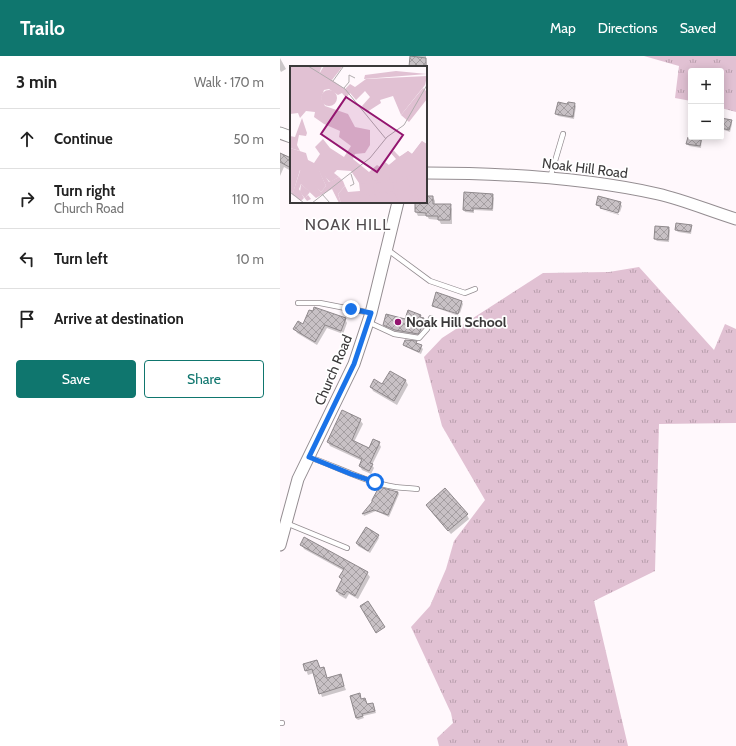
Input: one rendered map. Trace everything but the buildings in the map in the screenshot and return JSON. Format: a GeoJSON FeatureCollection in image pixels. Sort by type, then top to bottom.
{"type":"FeatureCollection","features":[{"type":"Feature","properties":{"kind":"street"},"geometry":{"type":"LineString","coordinates":[[280,133],[290,137]]}},
{"type":"Feature","properties":{"kind":"street","name":"Noak Hill Road"},"geometry":{"type":"LineString","coordinates":[[427,173],[550,178],[603,184],[659,195],[736,219]]}},
{"type":"Feature","properties":{"kind":"street","name":"Church Road"},"geometry":{"type":"LineString","coordinates":[[280,545],[298,479],[354,364],[370,317],[398,203]]}},
{"type":"Feature","properties":{"kind":"lane"},"geometry":{"type":"LineString","coordinates":[[550,178],[563,134]]}},
{"type":"Feature","properties":{"kind":"lane"},"geometry":{"type":"LineString","coordinates":[[387,250],[430,281],[439,285],[465,293],[475,289]]}},
{"type":"Feature","properties":{"kind":"lane"},"geometry":{"type":"LineString","coordinates":[[298,304],[320,304],[370,317],[394,334],[419,338],[428,329],[431,318]]}},
{"type":"Feature","properties":{"kind":"lane"},"geometry":{"type":"LineString","coordinates":[[309,457],[375,482],[395,487],[417,489]]}},
{"type":"Feature","properties":{"kind":"lane"},"geometry":{"type":"LineString","coordinates":[[286,523],[347,548]]}},
{"type":"Feature","properties":{"kind":"green space"},"geometry":{"type":"Polygon","coordinates":[[[644,56],[736,56],[736,112],[724,109],[724,68],[688,68],[688,100],[675,98],[679,66],[644,56]]]}},
{"type":"Feature","properties":{"kind":"green space"},"geometry":{"type":"Polygon","coordinates":[[[639,267],[714,350],[725,324],[736,329],[736,423],[659,424],[655,571],[594,601],[628,746],[439,746],[437,738],[453,723],[451,713],[411,627],[430,606],[446,569],[454,541],[485,500],[442,426],[424,357],[442,338],[543,273],[609,272],[639,267]]]}},
{"type":"Feature","properties":{"kind":"place","name":"Noak Hill School"},"geometry":{"type":"Point","coordinates":[398,322]}},
{"type":"Feature","properties":{"kind":"district","name":"NOAK HILL"},"geometry":{"type":"Point","coordinates":[348,224]}},
{"type":"Feature","properties":{"kind":"route"},"geometry":{"type":"LineString","coordinates":[[351,309],[371,313],[354,364],[309,457],[375,482]]}}]}
